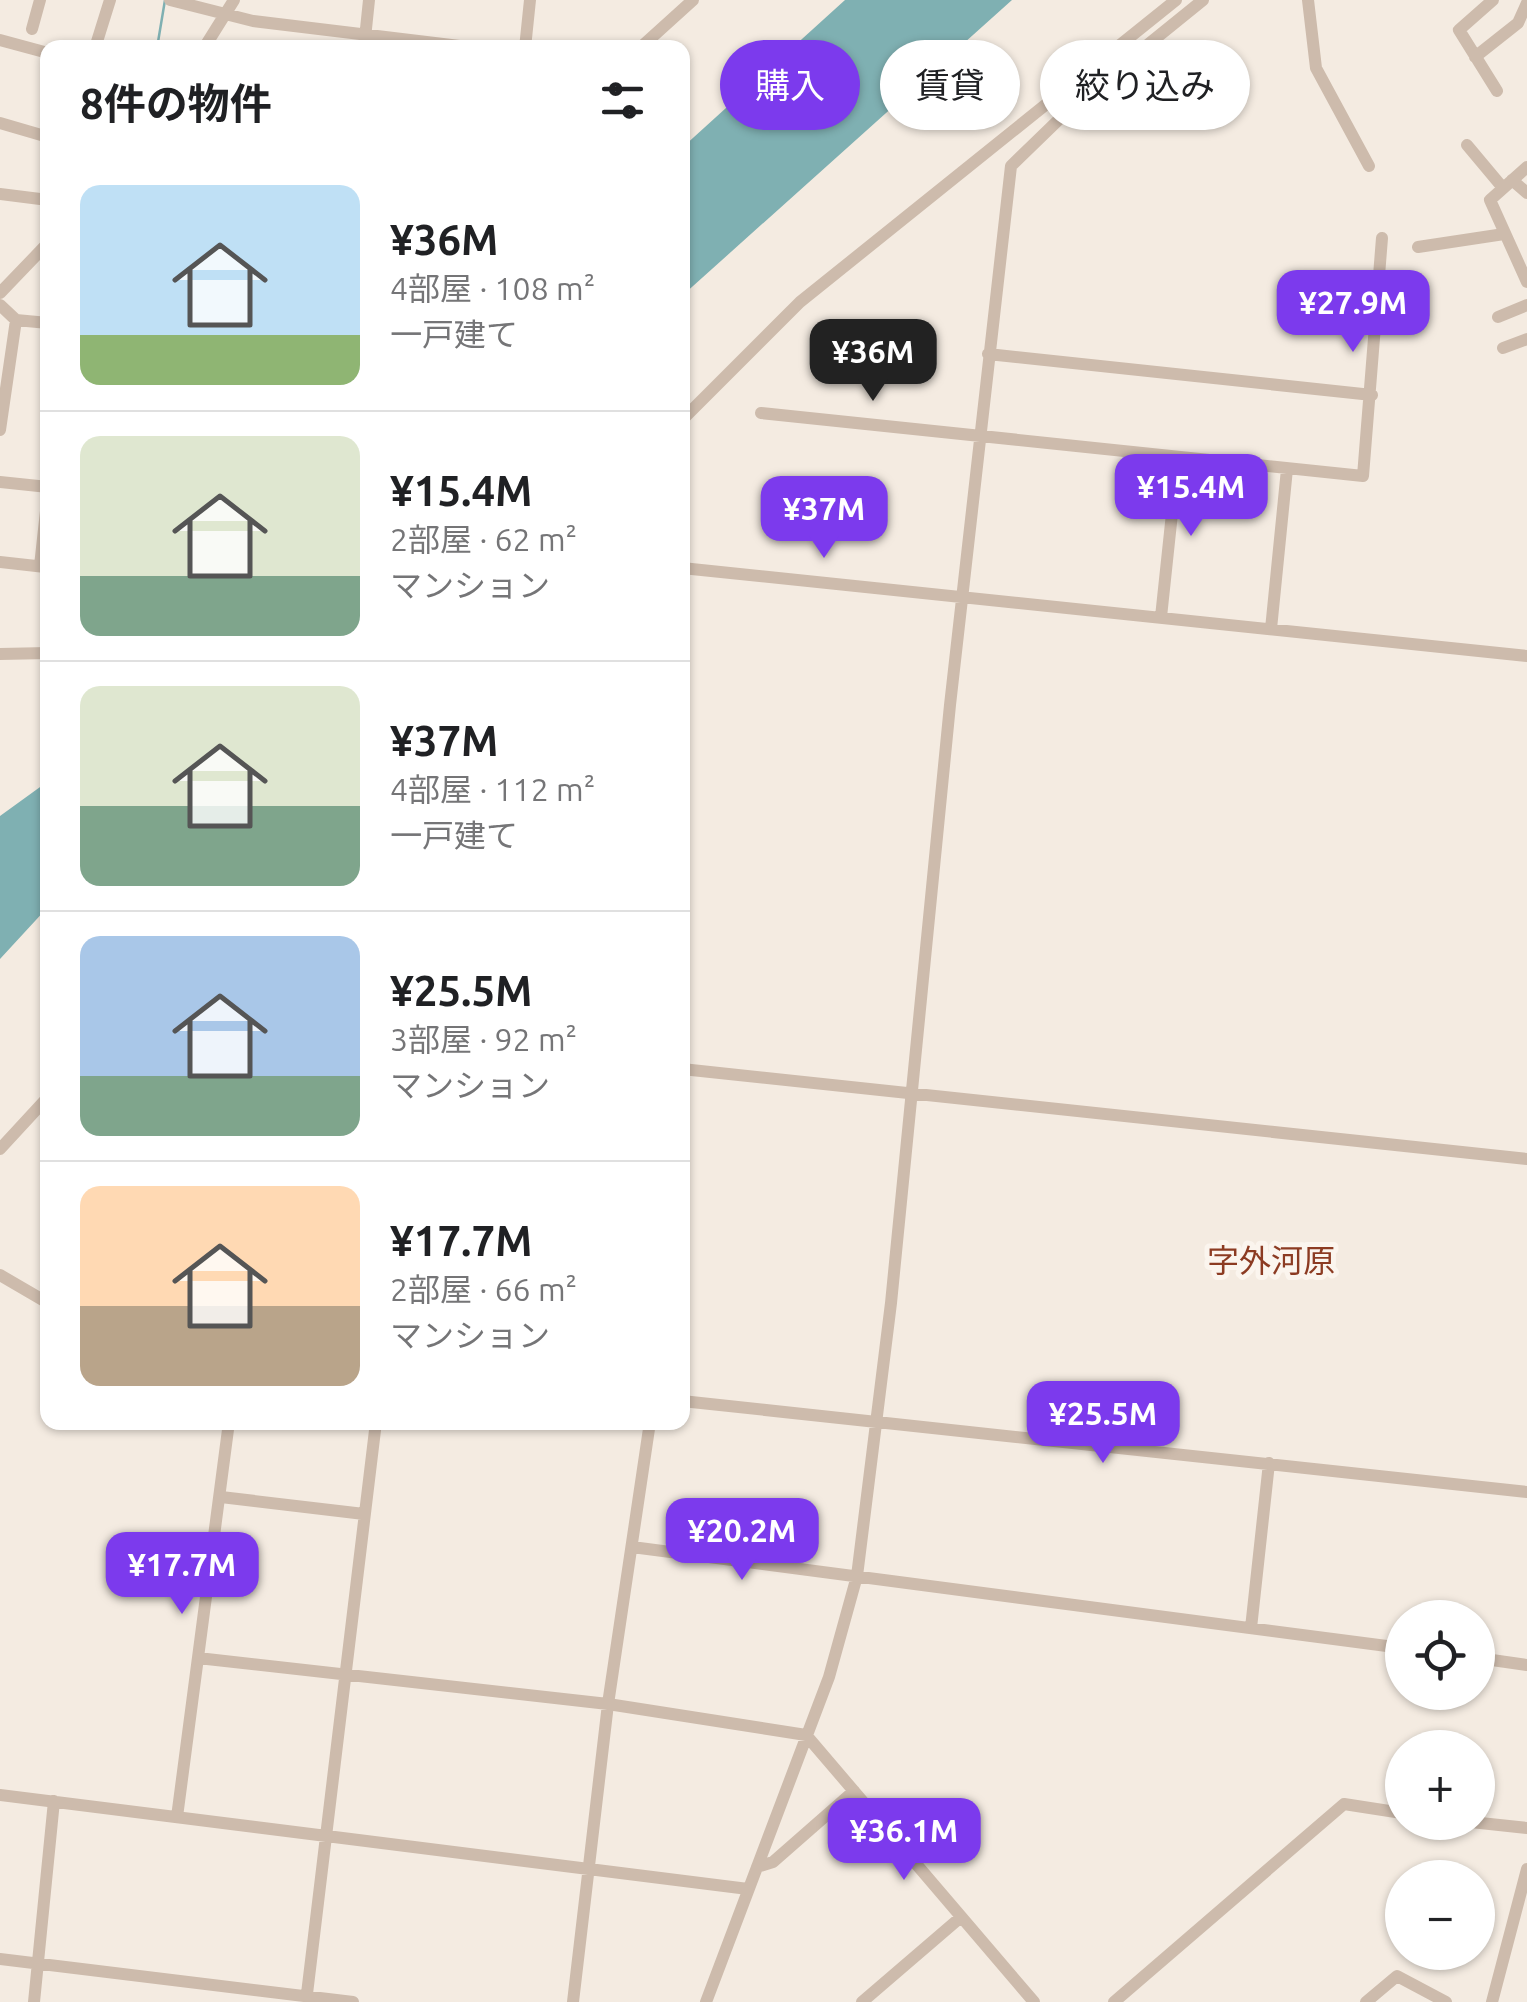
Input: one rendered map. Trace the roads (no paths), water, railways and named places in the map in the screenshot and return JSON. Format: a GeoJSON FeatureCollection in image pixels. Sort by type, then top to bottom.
{"type":"FeatureCollection","features":[{"type":"Feature","properties":{"kind":"street"},"geometry":{"type":"LineString","coordinates":[[32,29],[40,0]]}},
{"type":"Feature","properties":{"kind":"street"},"geometry":{"type":"LineString","coordinates":[[98,40],[110,0]]}},
{"type":"Feature","properties":{"kind":"street"},"geometry":{"type":"LineString","coordinates":[[170,0],[355,40]]}},
{"type":"Feature","properties":{"kind":"street"},"geometry":{"type":"LineString","coordinates":[[209,40],[234,0]]}},
{"type":"Feature","properties":{"kind":"street"},"geometry":{"type":"LineString","coordinates":[[365,40],[369,0]]}},
{"type":"Feature","properties":{"kind":"street"},"geometry":{"type":"LineString","coordinates":[[526,40],[530,0]]}},
{"type":"Feature","properties":{"kind":"street"},"geometry":{"type":"LineString","coordinates":[[649,40],[693,0]]}},
{"type":"Feature","properties":{"kind":"street"},"geometry":{"type":"LineString","coordinates":[[690,412],[800,302],[1176,0]]}},
{"type":"Feature","properties":{"kind":"street"},"geometry":{"type":"LineString","coordinates":[[706,2002],[846,1628],[858,1576],[988,354],[1012,166],[1077,102],[1203,0]]}},
{"type":"Feature","properties":{"kind":"street"},"geometry":{"type":"LineString","coordinates":[[1308,0],[1316,68],[1369,166]]}},
{"type":"Feature","properties":{"kind":"street"},"geometry":{"type":"LineString","coordinates":[[1492,0],[1458,30],[1497,91]]}},
{"type":"Feature","properties":{"kind":"street"},"geometry":{"type":"LineString","coordinates":[[1474,57],[1518,23],[1527,3]]}},
{"type":"Feature","properties":{"kind":"street"},"geometry":{"type":"LineString","coordinates":[[0,40],[40,51]]}},
{"type":"Feature","properties":{"kind":"street"},"geometry":{"type":"LineString","coordinates":[[0,124],[40,136]]}},
{"type":"Feature","properties":{"kind":"street"},"geometry":{"type":"LineString","coordinates":[[1467,145],[1508,184],[1527,193]]}},
{"type":"Feature","properties":{"kind":"street"},"geometry":{"type":"LineString","coordinates":[[1527,167],[1490,200],[1527,282]]}},
{"type":"Feature","properties":{"kind":"street"},"geometry":{"type":"LineString","coordinates":[[0,194],[40,199]]}},
{"type":"Feature","properties":{"kind":"street"},"geometry":{"type":"LineString","coordinates":[[1418,246],[1504,234]]}},
{"type":"Feature","properties":{"kind":"street"},"geometry":{"type":"LineString","coordinates":[[761,414],[1363,476],[1382,238]]}},
{"type":"Feature","properties":{"kind":"street"},"geometry":{"type":"LineString","coordinates":[[0,294],[40,252]]}},
{"type":"Feature","properties":{"kind":"street"},"geometry":{"type":"LineString","coordinates":[[0,304],[16,320],[40,322]]}},
{"type":"Feature","properties":{"kind":"street"},"geometry":{"type":"LineString","coordinates":[[1498,317],[1527,305]]}},
{"type":"Feature","properties":{"kind":"street"},"geometry":{"type":"LineString","coordinates":[[0,430],[16,320]]}},
{"type":"Feature","properties":{"kind":"street"},"geometry":{"type":"LineString","coordinates":[[1504,348],[1527,338]]}},
{"type":"Feature","properties":{"kind":"street"},"geometry":{"type":"LineString","coordinates":[[988,354],[1372,395]]}},
{"type":"Feature","properties":{"kind":"street"},"geometry":{"type":"LineString","coordinates":[[1161,617],[1178,457]]}},
{"type":"Feature","properties":{"kind":"street"},"geometry":{"type":"LineString","coordinates":[[1271,629],[1287,469]]}},
{"type":"Feature","properties":{"kind":"street"},"geometry":{"type":"LineString","coordinates":[[0,482],[40,486]]}},
{"type":"Feature","properties":{"kind":"street"},"geometry":{"type":"LineString","coordinates":[[0,562],[40,567]]}},
{"type":"Feature","properties":{"kind":"street"},"geometry":{"type":"LineString","coordinates":[[690,569],[1527,656]]}},
{"type":"Feature","properties":{"kind":"street"},"geometry":{"type":"LineString","coordinates":[[0,654],[40,654]]}},
{"type":"Feature","properties":{"kind":"street"},"geometry":{"type":"LineString","coordinates":[[690,1069],[1527,1159]]}},
{"type":"Feature","properties":{"kind":"street"},"geometry":{"type":"LineString","coordinates":[[0,1149],[40,1106]]}},
{"type":"Feature","properties":{"kind":"street"},"geometry":{"type":"LineString","coordinates":[[0,1275],[40,1298]]}},
{"type":"Feature","properties":{"kind":"street"},"geometry":{"type":"LineString","coordinates":[[690,1402],[1527,1492]]}},
{"type":"Feature","properties":{"kind":"street"},"geometry":{"type":"LineString","coordinates":[[177,1817],[228,1430]]}},
{"type":"Feature","properties":{"kind":"street"},"geometry":{"type":"LineString","coordinates":[[306,1999],[375,1430]]}},
{"type":"Feature","properties":{"kind":"street"},"geometry":{"type":"LineString","coordinates":[[572,2002],[608,1704],[649,1430]]}},
{"type":"Feature","properties":{"kind":"street"},"geometry":{"type":"LineString","coordinates":[[1252,1628],[1269,1463]]}},
{"type":"Feature","properties":{"kind":"street"},"geometry":{"type":"LineString","coordinates":[[221,1496],[364,1514]]}},
{"type":"Feature","properties":{"kind":"street"},"geometry":{"type":"LineString","coordinates":[[632,1547],[1385,1646]]}},
{"type":"Feature","properties":{"kind":"street"},"geometry":{"type":"LineString","coordinates":[[198,1658],[608,1704],[806,1736],[1034,2002]]}},
{"type":"Feature","properties":{"kind":"street"},"geometry":{"type":"LineString","coordinates":[[1495,1660],[1527,1665]]}},
{"type":"Feature","properties":{"kind":"street"},"geometry":{"type":"LineString","coordinates":[[757,1867],[773,1862],[854,1791]]}},
{"type":"Feature","properties":{"kind":"street"},"geometry":{"type":"LineString","coordinates":[[0,1794],[748,1888]]}},
{"type":"Feature","properties":{"kind":"street"},"geometry":{"type":"LineString","coordinates":[[34,2002],[54,1801]]}},
{"type":"Feature","properties":{"kind":"street"},"geometry":{"type":"LineString","coordinates":[[1114,2002],[1344,1804],[1385,1810]]}},
{"type":"Feature","properties":{"kind":"street"},"geometry":{"type":"LineString","coordinates":[[1495,1825],[1527,1828]]}},
{"type":"Feature","properties":{"kind":"street"},"geometry":{"type":"LineString","coordinates":[[1492,2002],[1527,1869]]}},
{"type":"Feature","properties":{"kind":"street"},"geometry":{"type":"LineString","coordinates":[[862,2002],[960,1917]]}},
{"type":"Feature","properties":{"kind":"street"},"geometry":{"type":"LineString","coordinates":[[0,1959],[353,2002]]}},
{"type":"Feature","properties":{"kind":"street"},"geometry":{"type":"LineString","coordinates":[[1366,2002],[1397,1976],[1446,2002]]}},
{"type":"Feature","properties":{"kind":"water"},"geometry":{"type":"Polygon","coordinates":[[[845,0],[1012,0],[967,40],[880,40],[880,118],[690,289],[690,141],[720,113],[720,130],[860,130],[860,40],[801,40],[845,0]]]}},
{"type":"Feature","properties":{"kind":"water"},"geometry":{"type":"Polygon","coordinates":[[[40,787],[40,916],[0,959],[0,816],[40,787]]]}},
{"type":"Feature","properties":{"kind":"waterway"},"geometry":{"type":"LineString","coordinates":[[158,40],[165,0]]}},
{"type":"Feature","properties":{"kind":"district","name":"字外河原"},"geometry":{"type":"Point","coordinates":[1271,1260]}}]}
